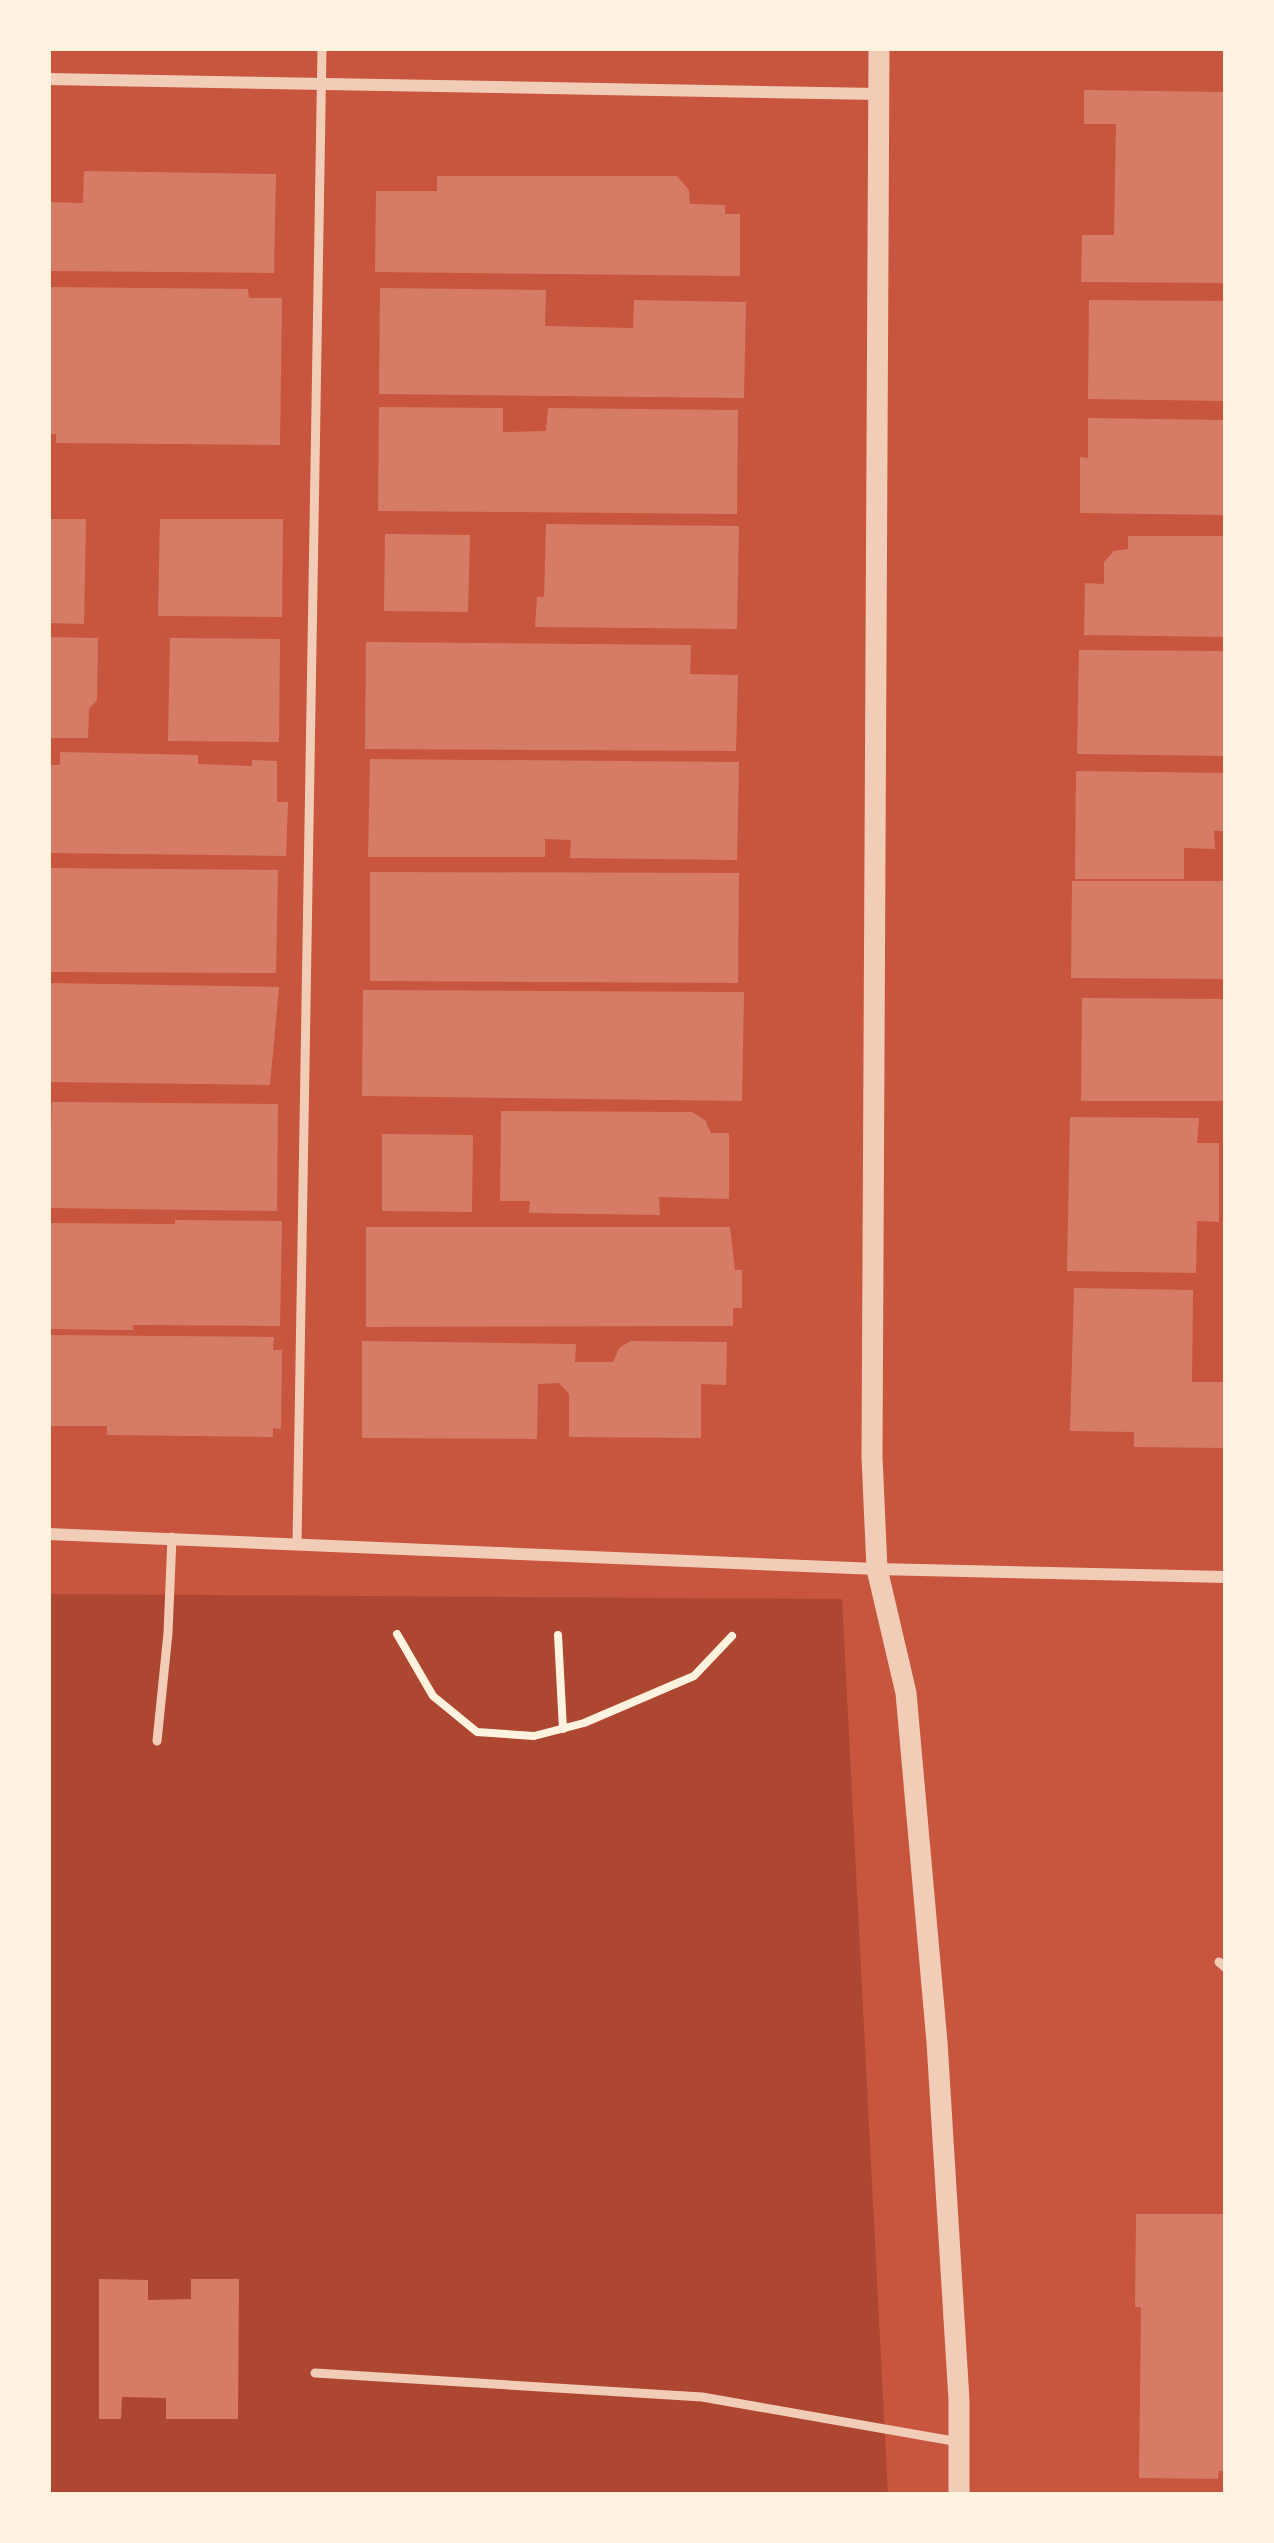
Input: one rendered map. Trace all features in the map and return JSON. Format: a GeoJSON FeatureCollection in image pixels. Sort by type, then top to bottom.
{"type":"FeatureCollection","features":[{"type":"Feature","properties":{"kind":"street"},"geometry":{"type":"LineString","coordinates":[[879,48],[872,1435],[877,1569],[906,1693],[937,2042],[958,2495]]}},
{"type":"Feature","properties":{"kind":"street"},"geometry":{"type":"LineString","coordinates":[[48,79],[879,94]]}},
{"type":"Feature","properties":{"kind":"street"},"geometry":{"type":"LineString","coordinates":[[48,1534],[877,1569],[1226,1577]]}},
{"type":"Feature","properties":{"kind":"lane"},"geometry":{"type":"LineString","coordinates":[[297,1543],[322,48]]}},
{"type":"Feature","properties":{"kind":"lane"},"geometry":{"type":"LineString","coordinates":[[158,1742],[172,1537]]}},
{"type":"Feature","properties":{"kind":"lane"},"geometry":{"type":"LineString","coordinates":[[315,2373],[702,2397],[959,2442]]}},
{"type":"Feature","properties":{"kind":"path"},"geometry":{"type":"LineString","coordinates":[[398,1634],[433,1696],[477,1732],[535,1736],[694,1676],[732,1636]]}},
{"type":"Feature","properties":{"kind":"path"},"geometry":{"type":"LineString","coordinates":[[558,1635],[563,1729]]}},
{"type":"Feature","properties":{"kind":"shaded area"},"geometry":{"type":"Polygon","coordinates":[[[48,1594],[842,1599],[888,2495],[48,2495],[48,1594]]]}},
{"type":"Feature","properties":{"kind":"building"},"geometry":{"type":"Polygon","coordinates":[[[1084,90],[1226,92],[1226,283],[1081,282],[1082,235],[1114,235],[1116,124],[1084,124],[1084,90]]]}},
{"type":"Feature","properties":{"kind":"building"},"geometry":{"type":"Polygon","coordinates":[[[84,171],[276,174],[274,273],[48,271],[48,202],[83,203],[84,171]]]}},
{"type":"Feature","properties":{"kind":"building"},"geometry":{"type":"Polygon","coordinates":[[[437,176],[677,176],[689,190],[690,204],[725,205],[725,214],[740,214],[740,276],[375,272],[376,191],[437,191],[437,176]]]}},
{"type":"Feature","properties":{"kind":"building"},"geometry":{"type":"Polygon","coordinates":[[[48,287],[248,289],[249,298],[282,298],[280,445],[56,443],[56,434],[48,434],[48,287]]]}},
{"type":"Feature","properties":{"kind":"building"},"geometry":{"type":"Polygon","coordinates":[[[380,288],[546,290],[545,326],[633,328],[634,300],[746,302],[744,398],[379,394],[380,288]]]}},
{"type":"Feature","properties":{"kind":"building"},"geometry":{"type":"Polygon","coordinates":[[[1089,300],[1226,301],[1226,401],[1088,399],[1089,300]]]}},
{"type":"Feature","properties":{"kind":"building"},"geometry":{"type":"Polygon","coordinates":[[[379,407],[503,408],[503,432],[546,431],[548,408],[738,410],[737,514],[378,511],[379,407]]]}},
{"type":"Feature","properties":{"kind":"building"},"geometry":{"type":"Polygon","coordinates":[[[1088,418],[1226,420],[1226,515],[1080,513],[1080,457],[1088,458],[1088,418]]]}},
{"type":"Feature","properties":{"kind":"building"},"geometry":{"type":"Polygon","coordinates":[[[48,519],[86,519],[84,624],[48,623],[48,519]]]}},
{"type":"Feature","properties":{"kind":"building"},"geometry":{"type":"Polygon","coordinates":[[[160,519],[283,519],[282,617],[158,616],[160,519]]]}},
{"type":"Feature","properties":{"kind":"building"},"geometry":{"type":"Polygon","coordinates":[[[546,524],[739,526],[737,629],[535,627],[537,597],[544,597],[546,524]]]}},
{"type":"Feature","properties":{"kind":"building"},"geometry":{"type":"Polygon","coordinates":[[[385,534],[470,535],[468,612],[384,611],[385,534]]]}},
{"type":"Feature","properties":{"kind":"building"},"geometry":{"type":"Polygon","coordinates":[[[1128,536],[1226,536],[1226,637],[1084,635],[1085,583],[1104,584],[1104,562],[1114,551],[1128,549],[1128,536]]]}},
{"type":"Feature","properties":{"kind":"building"},"geometry":{"type":"Polygon","coordinates":[[[48,637],[98,638],[97,700],[89,709],[88,738],[48,738],[48,637]]]}},
{"type":"Feature","properties":{"kind":"building"},"geometry":{"type":"Polygon","coordinates":[[[170,638],[280,639],[279,742],[168,741],[170,638]]]}},
{"type":"Feature","properties":{"kind":"building"},"geometry":{"type":"Polygon","coordinates":[[[366,642],[691,645],[690,674],[738,675],[736,751],[365,749],[366,642]]]}},
{"type":"Feature","properties":{"kind":"building"},"geometry":{"type":"Polygon","coordinates":[[[1079,650],[1226,651],[1226,756],[1077,754],[1079,650]]]}},
{"type":"Feature","properties":{"kind":"building"},"geometry":{"type":"Polygon","coordinates":[[[60,752],[198,755],[198,764],[252,766],[252,760],[277,761],[277,802],[288,802],[286,856],[48,853],[48,765],[60,765],[60,752]]]}},
{"type":"Feature","properties":{"kind":"building"},"geometry":{"type":"Polygon","coordinates":[[[370,759],[739,762],[737,860],[570,858],[571,840],[545,839],[545,857],[368,857],[370,759]]]}},
{"type":"Feature","properties":{"kind":"building"},"geometry":{"type":"Polygon","coordinates":[[[1076,771],[1226,773],[1226,831],[1214,831],[1215,849],[1184,848],[1184,879],[1075,879],[1076,771]]]}},
{"type":"Feature","properties":{"kind":"building"},"geometry":{"type":"Polygon","coordinates":[[[48,868],[278,870],[276,973],[48,972],[48,868]]]}},
{"type":"Feature","properties":{"kind":"building"},"geometry":{"type":"Polygon","coordinates":[[[370,872],[739,873],[738,983],[370,981],[370,872]]]}},
{"type":"Feature","properties":{"kind":"building"},"geometry":{"type":"Polygon","coordinates":[[[1072,881],[1226,881],[1226,979],[1071,978],[1072,881]]]}},
{"type":"Feature","properties":{"kind":"building"},"geometry":{"type":"Polygon","coordinates":[[[48,983],[279,987],[270,1085],[48,1082],[48,983]]]}},
{"type":"Feature","properties":{"kind":"building"},"geometry":{"type":"Polygon","coordinates":[[[363,990],[744,992],[742,1101],[362,1096],[363,990]]]}},
{"type":"Feature","properties":{"kind":"building"},"geometry":{"type":"Polygon","coordinates":[[[1082,998],[1226,999],[1226,1101],[1081,1101],[1082,998]]]}},
{"type":"Feature","properties":{"kind":"building"},"geometry":{"type":"Polygon","coordinates":[[[52,1102],[278,1104],[277,1211],[48,1208],[52,1102]]]}},
{"type":"Feature","properties":{"kind":"building"},"geometry":{"type":"Polygon","coordinates":[[[501,1111],[692,1112],[705,1120],[711,1133],[729,1133],[729,1199],[659,1197],[660,1215],[529,1213],[530,1201],[500,1201],[501,1111]]]}},
{"type":"Feature","properties":{"kind":"building"},"geometry":{"type":"Polygon","coordinates":[[[1070,1117],[1199,1118],[1197,1143],[1219,1143],[1219,1222],[1197,1221],[1196,1273],[1067,1271],[1070,1117]]]}},
{"type":"Feature","properties":{"kind":"building"},"geometry":{"type":"Polygon","coordinates":[[[382,1134],[473,1135],[472,1212],[382,1211],[382,1134]]]}},
{"type":"Feature","properties":{"kind":"building"},"geometry":{"type":"Polygon","coordinates":[[[175,1220],[282,1221],[280,1326],[48,1329],[48,1223],[175,1224],[175,1220]]]}},
{"type":"Feature","properties":{"kind":"building"},"geometry":{"type":"Polygon","coordinates":[[[366,1227],[730,1227],[735,1270],[742,1270],[742,1308],[733,1308],[733,1326],[366,1327],[366,1227]]]}},
{"type":"Feature","properties":{"kind":"building"},"geometry":{"type":"Polygon","coordinates":[[[1074,1288],[1193,1290],[1192,1382],[1226,1382],[1226,1448],[1134,1447],[1134,1432],[1070,1431],[1074,1288]]]}},
{"type":"Feature","properties":{"kind":"building"},"geometry":{"type":"Polygon","coordinates":[[[48,1335],[274,1337],[273,1350],[282,1350],[281,1429],[273,1428],[273,1437],[107,1435],[107,1426],[48,1426],[48,1335]]]}},
{"type":"Feature","properties":{"kind":"building"},"geometry":{"type":"Polygon","coordinates":[[[362,1341],[576,1344],[575,1362],[613,1362],[619,1348],[631,1341],[727,1342],[726,1385],[701,1384],[701,1438],[569,1437],[569,1394],[559,1383],[538,1384],[537,1439],[362,1438],[362,1341]]]}},
{"type":"Feature","properties":{"kind":"building"},"geometry":{"type":"Polygon","coordinates":[[[1136,2214],[1226,2214],[1226,2471],[1219,2471],[1218,2479],[1139,2478],[1141,2307],[1135,2307],[1136,2214]]]}},
{"type":"Feature","properties":{"kind":"building"},"geometry":{"type":"Polygon","coordinates":[[[99,2279],[148,2280],[148,2300],[191,2299],[191,2279],[239,2279],[238,2419],[166,2419],[166,2398],[122,2397],[121,2419],[99,2419],[99,2279]]]}}]}
